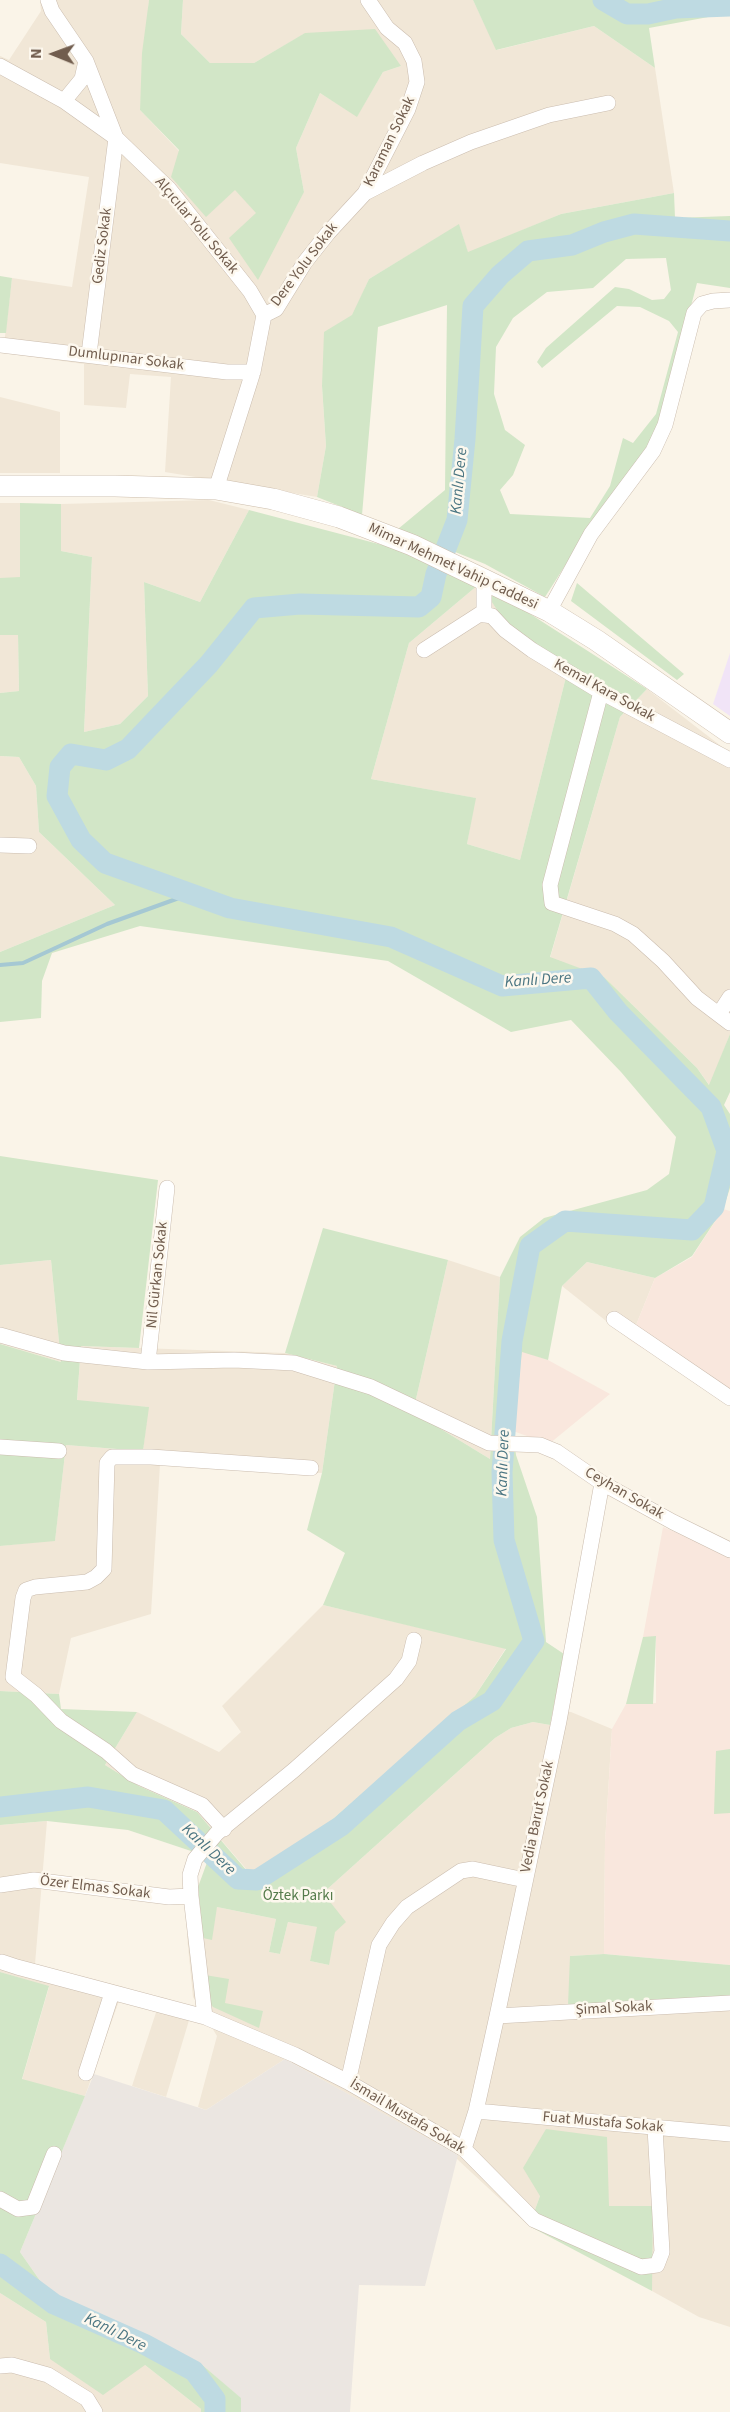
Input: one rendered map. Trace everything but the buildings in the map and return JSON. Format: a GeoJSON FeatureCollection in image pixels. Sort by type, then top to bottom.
{"type":"FeatureCollection","features":[{"type":"Feature","properties":{"kind":"main road","name":"Mimar Mehmet Vahip Caddesi"},"geometry":{"type":"LineString","coordinates":[[0,486],[216,489],[273,499],[339,517],[412,545],[549,611],[596,640],[730,733]]}},
{"type":"Feature","properties":{"kind":"street"},"geometry":{"type":"LineString","coordinates":[[48,0],[52,11],[86,61],[116,138]]}},
{"type":"Feature","properties":{"kind":"street","name":"Karaman Sokak"},"geometry":{"type":"LineString","coordinates":[[365,193],[408,109],[417,82],[414,61],[405,43],[387,28],[368,0]]}},
{"type":"Feature","properties":{"kind":"street"},"geometry":{"type":"LineString","coordinates":[[64,100],[82,79],[86,61]]}},
{"type":"Feature","properties":{"kind":"street","name":"Alçıcılar Yolu Sokak"},"geometry":{"type":"LineString","coordinates":[[0,66],[64,100],[116,138],[169,189],[250,291],[264,315]]}},
{"type":"Feature","properties":{"kind":"street","name":"Dere Yolu Sokak"},"geometry":{"type":"LineString","coordinates":[[216,489],[253,372],[264,315],[276,309],[322,240],[365,193],[423,163],[471,142],[558,112],[608,103]]}},
{"type":"Feature","properties":{"kind":"street","name":"Gediz Sokak"},"geometry":{"type":"LineString","coordinates":[[89,354],[116,138]]}},
{"type":"Feature","properties":{"kind":"street"},"geometry":{"type":"LineString","coordinates":[[549,611],[591,534],[652,451],[665,425],[694,314],[702,304],[730,300]]}},
{"type":"Feature","properties":{"kind":"street","name":"Dumlupınar Sokak"},"geometry":{"type":"LineString","coordinates":[[0,345],[227,372],[253,372]]}},
{"type":"Feature","properties":{"kind":"street"},"geometry":{"type":"LineString","coordinates":[[424,650],[480,614],[484,615],[475,574]]}},
{"type":"Feature","properties":{"kind":"street","name":"Kemal Kara Sokak"},"geometry":{"type":"LineString","coordinates":[[484,615],[492,616],[505,630],[532,651],[601,692],[730,760]]}},
{"type":"Feature","properties":{"kind":"street"},"geometry":{"type":"LineString","coordinates":[[601,692],[550,885],[552,903],[615,924],[633,934],[663,961],[697,998],[725,1019],[730,997]]}},
{"type":"Feature","properties":{"kind":"street"},"geometry":{"type":"LineString","coordinates":[[0,845],[29,846]]}},
{"type":"Feature","properties":{"kind":"street","name":"Nil Gürkan Sokak"},"geometry":{"type":"LineString","coordinates":[[148,1362],[168,1188]]}},
{"type":"Feature","properties":{"kind":"street"},"geometry":{"type":"LineString","coordinates":[[614,1319],[730,1398]]}},
{"type":"Feature","properties":{"kind":"street"},"geometry":{"type":"LineString","coordinates":[[0,1335],[64,1353],[148,1362]]}},
{"type":"Feature","properties":{"kind":"street","name":"Ceyhan Sokak"},"geometry":{"type":"LineString","coordinates":[[148,1362],[234,1360],[294,1363],[371,1387],[489,1443],[540,1445],[557,1452],[602,1483],[730,1550]]}},
{"type":"Feature","properties":{"kind":"street"},"geometry":{"type":"LineString","coordinates":[[0,1447],[59,1452]]}},
{"type":"Feature","properties":{"kind":"street"},"geometry":{"type":"LineString","coordinates":[[220,1831],[202,1805],[132,1774],[106,1751],[61,1721],[36,1695],[7,1678],[22,1598],[27,1590],[35,1587],[87,1582],[104,1569],[107,1463],[112,1457],[151,1457],[311,1468]]}},
{"type":"Feature","properties":{"kind":"street","name":"Vedia Barut Sokak"},"geometry":{"type":"LineString","coordinates":[[464,2149],[476,2111],[559,1721],[602,1483]]}},
{"type":"Feature","properties":{"kind":"street"},"geometry":{"type":"LineString","coordinates":[[205,2017],[191,1896],[190,1875],[195,1859],[220,1831],[294,1770],[396,1679],[409,1661],[414,1640]]}},
{"type":"Feature","properties":{"kind":"street"},"geometry":{"type":"LineString","coordinates":[[348,2082],[379,1945],[407,1907],[461,1871],[474,1869],[525,1880]]}},
{"type":"Feature","properties":{"kind":"street","name":"Özer Elmas Sokak"},"geometry":{"type":"LineString","coordinates":[[0,1885],[34,1880],[169,1896],[191,1896]]}},
{"type":"Feature","properties":{"kind":"street","name":"İsmail Mustafa Sokak"},"geometry":{"type":"LineString","coordinates":[[1,1964],[205,2017],[296,2055],[348,2082],[464,2149],[534,2220],[641,2268],[657,2265],[662,2252],[654,2127]]}},
{"type":"Feature","properties":{"kind":"street"},"geometry":{"type":"LineString","coordinates":[[86,2073],[112,1993]]}},
{"type":"Feature","properties":{"kind":"street","name":"Şimal Sokak"},"geometry":{"type":"LineString","coordinates":[[497,2016],[730,2003]]}},
{"type":"Feature","properties":{"kind":"street","name":"Fuat Mustafa Sokak"},"geometry":{"type":"LineString","coordinates":[[476,2111],[730,2134]]}},
{"type":"Feature","properties":{"kind":"street"},"geometry":{"type":"LineString","coordinates":[[0,2199],[18,2209],[33,2207],[54,2154]]}},
{"type":"Feature","properties":{"kind":"street"},"geometry":{"type":"LineString","coordinates":[[0,2366],[12,2366],[48,2375],[87,2399],[95,2412]]}},
{"type":"Feature","properties":{"kind":"shaded area"},"geometry":{"type":"Polygon","coordinates":[[[40,0],[149,0],[140,110],[179,151],[206,216],[235,189],[257,213],[304,192],[296,148],[320,93],[357,116],[383,72],[401,66],[306,33],[254,63],[210,63],[181,34],[183,0],[473,0],[497,50],[594,26],[655,68],[674,193],[561,214],[468,253],[459,225],[369,279],[322,386],[326,446],[317,497],[165,472],[171,377],[130,374],[126,408],[84,405],[84,364],[3,353],[12,278],[72,287],[89,177],[0,163],[0,56],[9,60],[41,11],[40,0]]]}},
{"type":"Feature","properties":{"kind":"shaded area"},"geometry":{"type":"Polygon","coordinates":[[[0,397],[60,412],[60,473],[0,473],[0,397]]]}},
{"type":"Feature","properties":{"kind":"shaded area"},"geometry":{"type":"Polygon","coordinates":[[[209,500],[249,510],[200,602],[144,582],[148,696],[120,724],[84,732],[92,557],[61,551],[61,504],[209,500]]]}},
{"type":"Feature","properties":{"kind":"shaded area"},"geometry":{"type":"Polygon","coordinates":[[[0,503],[20,503],[20,578],[0,578],[0,503]]]}},
{"type":"Feature","properties":{"kind":"shaded area"},"geometry":{"type":"Polygon","coordinates":[[[478,585],[569,665],[520,860],[467,844],[475,798],[371,779],[409,643],[478,585]]]}},
{"type":"Feature","properties":{"kind":"shaded area"},"geometry":{"type":"Polygon","coordinates":[[[0,635],[18,635],[19,691],[0,693],[0,635]]]}},
{"type":"Feature","properties":{"kind":"shaded area"},"geometry":{"type":"Polygon","coordinates":[[[730,653],[730,716],[713,704],[730,653]]]}},
{"type":"Feature","properties":{"kind":"shaded area"},"geometry":{"type":"Polygon","coordinates":[[[647,689],[730,753],[730,1034],[710,1086],[697,1068],[604,977],[550,958],[620,717],[647,689]]]}},
{"type":"Feature","properties":{"kind":"shaded area"},"geometry":{"type":"Polygon","coordinates":[[[0,756],[19,757],[36,786],[39,832],[115,905],[0,952],[0,756]]]}},
{"type":"Feature","properties":{"kind":"shaded area"},"geometry":{"type":"Polygon","coordinates":[[[723,1209],[730,1211],[730,1404],[630,1340],[655,1278],[692,1257],[723,1209]]]}},
{"type":"Feature","properties":{"kind":"shaded area"},"geometry":{"type":"Polygon","coordinates":[[[51,1260],[61,1362],[0,1344],[0,1265],[51,1260]]]}},
{"type":"Feature","properties":{"kind":"shaded area"},"geometry":{"type":"Polygon","coordinates":[[[448,1260],[500,1277],[490,1459],[413,1412],[448,1260]]]}},
{"type":"Feature","properties":{"kind":"shaded area"},"geometry":{"type":"Polygon","coordinates":[[[587,1262],[655,1278],[630,1340],[562,1286],[587,1262]]]}},
{"type":"Feature","properties":{"kind":"shaded area"},"geometry":{"type":"Polygon","coordinates":[[[81,1346],[285,1353],[337,1366],[322,1473],[160,1464],[151,1614],[71,1638],[59,1694],[0,1691],[0,1546],[55,1540],[66,1445],[143,1451],[148,1407],[77,1401],[81,1346]]]}},
{"type":"Feature","properties":{"kind":"shaded area"},"geometry":{"type":"Polygon","coordinates":[[[522,1351],[548,1360],[610,1394],[549,1444],[513,1431],[522,1351]]]}},
{"type":"Feature","properties":{"kind":"shaded area"},"geometry":{"type":"Polygon","coordinates":[[[663,1527],[730,1555],[730,1965],[604,1954],[605,1843],[612,1729],[626,1704],[656,1703],[656,1637],[643,1637],[663,1527]]]}},
{"type":"Feature","properties":{"kind":"shaded area"},"geometry":{"type":"Polygon","coordinates":[[[323,1605],[506,1648],[475,1696],[289,1857],[254,1878],[197,1812],[139,1786],[105,1765],[137,1712],[219,1752],[241,1732],[222,1706],[323,1605]]]}},
{"type":"Feature","properties":{"kind":"shaded area"},"geometry":{"type":"Polygon","coordinates":[[[553,1710],[571,1712],[612,1729],[605,1843],[604,1954],[570,1956],[730,1996],[730,2327],[699,2317],[652,2291],[652,2206],[609,2207],[540,2196],[529,2226],[457,2159],[457,2155],[285,2059],[206,2110],[198,2107],[217,2036],[193,1997],[187,1936],[203,1938],[217,1907],[276,1919],[269,1952],[280,1954],[288,1922],[318,1927],[310,1961],[329,1965],[323,1893],[495,1738],[511,1728],[533,1722],[550,1725],[553,1710]]]}},
{"type":"Feature","properties":{"kind":"shaded area"},"geometry":{"type":"Polygon","coordinates":[[[47,1821],[35,1964],[124,1987],[85,2096],[22,2080],[49,1987],[0,1972],[0,1825],[47,1821]]]}},
{"type":"Feature","properties":{"kind":"shaded area"},"geometry":{"type":"Polygon","coordinates":[[[161,1997],[193,2007],[166,2097],[132,2086],[161,1997]]]}},
{"type":"Feature","properties":{"kind":"shaded area"},"geometry":{"type":"Polygon","coordinates":[[[285,2059],[458,2155],[425,2286],[359,2285],[350,2412],[241,2412],[240,2398],[200,2363],[50,2295],[20,2252],[94,2074],[206,2110],[285,2059]]]}},
{"type":"Feature","properties":{"kind":"shaded area"},"geometry":{"type":"Polygon","coordinates":[[[0,2293],[46,2322],[50,2359],[145,2365],[201,2409],[201,2412],[0,2412],[0,2293]]]}},
{"type":"Feature","properties":{"kind":"green space"},"geometry":{"type":"Polygon","coordinates":[[[149,0],[183,0],[181,34],[210,63],[254,63],[305,33],[375,29],[401,66],[383,72],[357,117],[320,93],[296,148],[304,192],[258,280],[229,238],[256,213],[235,190],[206,217],[171,177],[179,150],[140,110],[142,53],[149,0]]]}},
{"type":"Feature","properties":{"kind":"green space"},"geometry":{"type":"Polygon","coordinates":[[[473,0],[730,0],[730,13],[649,28],[655,68],[594,26],[496,50],[473,0]]]}},
{"type":"Feature","properties":{"kind":"green space"},"geometry":{"type":"Polygon","coordinates":[[[674,193],[675,218],[730,216],[730,288],[697,283],[661,421],[649,444],[591,525],[545,597],[485,564],[398,529],[445,490],[447,305],[378,327],[362,515],[317,497],[326,446],[322,386],[324,332],[352,315],[369,279],[459,224],[468,252],[561,214],[674,193]],[[666,258],[626,259],[593,288],[547,292],[513,318],[496,347],[494,394],[505,430],[525,445],[513,475],[500,490],[510,514],[590,518],[610,486],[623,438],[633,443],[656,414],[678,332],[669,321],[640,307],[617,306],[542,368],[537,362],[546,348],[615,287],[629,289],[652,300],[664,299],[671,290],[666,258]]]}},
{"type":"Feature","properties":{"kind":"green space"},"geometry":{"type":"Polygon","coordinates":[[[0,276],[12,278],[6,333],[0,333],[0,276]]]}},
{"type":"Feature","properties":{"kind":"green space","name":"Öztek Parkı"},"geometry":{"type":"Polygon","coordinates":[[[20,503],[61,504],[61,551],[92,557],[84,732],[120,724],[148,696],[144,582],[200,602],[249,510],[390,547],[478,585],[409,643],[371,779],[476,798],[467,844],[520,860],[569,665],[507,625],[488,596],[496,592],[647,689],[620,717],[550,957],[604,977],[697,1068],[709,1085],[730,1034],[730,1092],[724,1105],[730,1114],[730,1188],[723,1209],[692,1256],[655,1278],[587,1262],[562,1286],[548,1360],[522,1352],[513,1431],[516,1455],[537,1517],[546,1642],[564,1654],[550,1725],[533,1722],[511,1728],[495,1738],[323,1893],[346,1922],[335,1932],[329,1965],[310,1961],[317,1927],[288,1922],[280,1954],[269,1952],[276,1919],[217,1907],[212,1940],[203,1938],[198,1887],[209,1857],[128,1830],[47,1821],[0,1825],[0,1691],[59,1694],[61,1709],[137,1712],[105,1765],[139,1786],[197,1812],[253,1878],[289,1857],[475,1696],[506,1649],[323,1605],[345,1553],[307,1530],[322,1473],[337,1366],[285,1353],[323,1228],[448,1260],[413,1412],[490,1459],[500,1277],[520,1237],[544,1218],[647,1190],[669,1174],[676,1137],[621,1072],[571,1020],[511,1032],[388,961],[140,926],[52,953],[42,981],[41,1018],[0,1022],[0,952],[115,905],[39,832],[36,786],[19,757],[0,756],[0,693],[19,691],[18,635],[0,635],[0,578],[20,577],[20,503]]]}},
{"type":"Feature","properties":{"kind":"green space"},"geometry":{"type":"Polygon","coordinates":[[[577,583],[684,674],[677,680],[571,601],[577,583]]]}},
{"type":"Feature","properties":{"kind":"green space"},"geometry":{"type":"Polygon","coordinates":[[[0,1156],[158,1180],[139,1348],[81,1346],[77,1400],[149,1407],[143,1451],[66,1445],[55,1541],[0,1546],[0,1344],[61,1362],[51,1260],[0,1265],[0,1156]]]}},
{"type":"Feature","properties":{"kind":"green space"},"geometry":{"type":"Polygon","coordinates":[[[656,1636],[653,1704],[626,1704],[643,1637],[656,1636]]]}},
{"type":"Feature","properties":{"kind":"green space"},"geometry":{"type":"Polygon","coordinates":[[[730,1749],[730,1813],[714,1814],[716,1751],[730,1749]]]}},
{"type":"Feature","properties":{"kind":"green space"},"geometry":{"type":"Polygon","coordinates":[[[604,1954],[730,1965],[730,1996],[568,2005],[570,1956],[604,1954]]]}},
{"type":"Feature","properties":{"kind":"green space"},"geometry":{"type":"Polygon","coordinates":[[[0,1972],[49,1986],[22,2079],[85,2096],[20,2252],[50,2295],[200,2363],[241,2398],[241,2412],[201,2412],[201,2409],[145,2365],[103,2395],[50,2359],[46,2322],[0,2293],[0,1972]]]}},
{"type":"Feature","properties":{"kind":"green space"},"geometry":{"type":"Polygon","coordinates":[[[205,1975],[229,1979],[225,2003],[263,2011],[259,2028],[213,2007],[209,2002],[205,1975]]]}},
{"type":"Feature","properties":{"kind":"green space"},"geometry":{"type":"Polygon","coordinates":[[[546,2129],[607,2137],[609,2206],[653,2206],[652,2291],[529,2226],[540,2196],[523,2168],[546,2129]]]}},
{"type":"Feature","properties":{"kind":"waterway","name":"Kanlı Dere"},"geometry":{"type":"LineString","coordinates":[[603,0],[627,14],[648,14],[676,8],[730,6]]}},
{"type":"Feature","properties":{"kind":"waterway","name":"Kanlı Dere"},"geometry":{"type":"LineString","coordinates":[[0,1807],[88,1797],[164,1810],[238,1879],[257,1880],[341,1826],[458,1721],[492,1701],[534,1641],[504,1540],[502,1472],[512,1341],[530,1246],[565,1221],[692,1230],[714,1207],[727,1151],[711,1107],[618,1012],[591,978],[502,986],[391,937],[230,908],[105,863],[81,840],[57,796],[60,767],[71,754],[106,760],[128,749],[209,664],[254,608],[300,604],[419,607],[431,597],[436,574],[457,520],[465,439],[473,306],[500,275],[528,251],[572,245],[604,232],[634,224],[730,231]]}},
{"type":"Feature","properties":{"kind":"waterway"},"geometry":{"type":"LineString","coordinates":[[0,965],[23,963],[107,924],[190,894]]}},
{"type":"Feature","properties":{"kind":"waterway","name":"Kanlı Dere"},"geometry":{"type":"LineString","coordinates":[[0,2264],[54,2304],[144,2344],[194,2371],[215,2399],[215,2412]]}}]}
